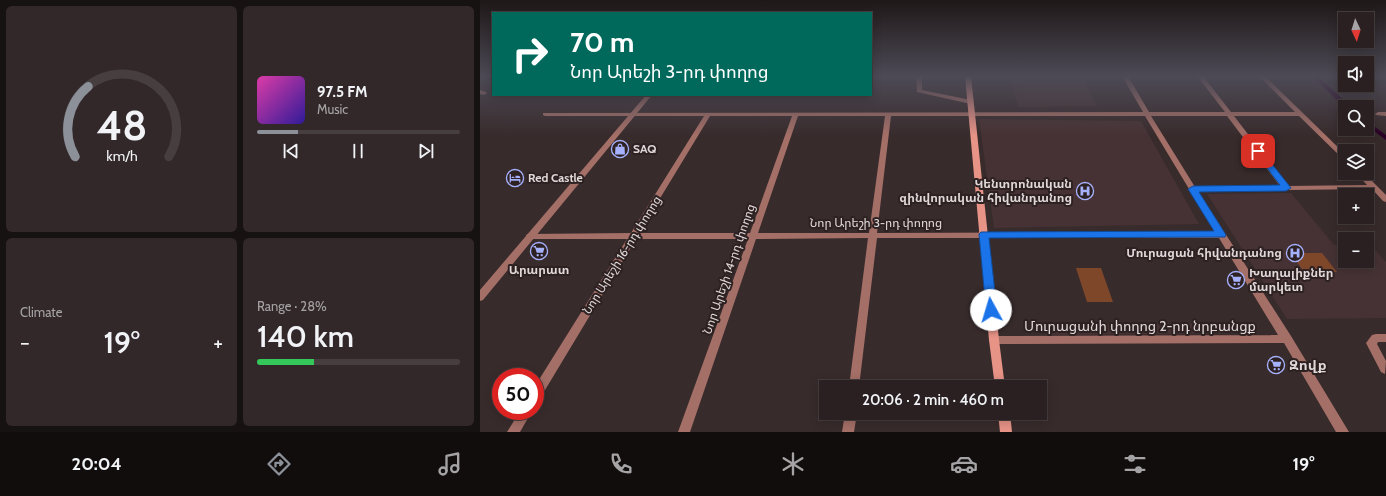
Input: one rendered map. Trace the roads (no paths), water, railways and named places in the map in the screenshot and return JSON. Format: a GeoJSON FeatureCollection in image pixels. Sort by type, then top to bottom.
{"type":"FeatureCollection","features":[{"type":"Feature","properties":{"kind":"main road"},"geometry":{"type":"LineString","coordinates":[[970,96],[973,114],[999,380]]}},
{"type":"Feature","properties":{"kind":"main road"},"geometry":{"type":"LineString","coordinates":[[1005,420],[1006,432]]}},
{"type":"Feature","properties":{"kind":"street"},"geometry":{"type":"LineString","coordinates":[[480,297],[648,96]]}},
{"type":"Feature","properties":{"kind":"street"},"geometry":{"type":"LineString","coordinates":[[943,96],[970,102]]}},
{"type":"Feature","properties":{"kind":"street"},"geometry":{"type":"LineString","coordinates":[[1137,96],[1343,432]]}},
{"type":"Feature","properties":{"kind":"street"},"geometry":{"type":"LineString","coordinates":[[1215,96],[1286,188]]}},
{"type":"Feature","properties":{"kind":"street"},"geometry":{"type":"LineString","coordinates":[[1283,96],[1338,151]]}},
{"type":"Feature","properties":{"kind":"street"},"geometry":{"type":"LineString","coordinates":[[545,114],[1301,114]]}},
{"type":"Feature","properties":{"kind":"street","name":"Նոր Արեշի 16-րդ փողոց"},"geometry":{"type":"LineString","coordinates":[[544,381],[708,114]]}},
{"type":"Feature","properties":{"kind":"street","name":"Նոր Արեշի 14-րդ փողոց"},"geometry":{"type":"LineString","coordinates":[[684,432],[796,114]]}},
{"type":"Feature","properties":{"kind":"street"},"geometry":{"type":"LineString","coordinates":[[855,380],[888,114]]}},
{"type":"Feature","properties":{"kind":"street"},"geometry":{"type":"LineString","coordinates":[[1378,114],[1386,114]]}},
{"type":"Feature","properties":{"kind":"street"},"geometry":{"type":"LineString","coordinates":[[1367,180],[1386,199]]}},
{"type":"Feature","properties":{"kind":"street"},"geometry":{"type":"LineString","coordinates":[[1193,189],[1374,187]]}},
{"type":"Feature","properties":{"kind":"street","name":"Նոր Արեշի 3-րդ փողոց"},"geometry":{"type":"LineString","coordinates":[[530,236],[874,236],[984,234],[1221,235]]}},
{"type":"Feature","properties":{"kind":"street"},"geometry":{"type":"LineString","coordinates":[[1384,369],[1371,343],[1376,338],[1386,338]]}},
{"type":"Feature","properties":{"kind":"street","name":"Մուրացանի փողոց 2-րդ նրբանցք"},"geometry":{"type":"LineString","coordinates":[[994,340],[1287,339]]}},
{"type":"Feature","properties":{"kind":"street"},"geometry":{"type":"LineString","coordinates":[[513,432],[520,420]]}},
{"type":"Feature","properties":{"kind":"street"},"geometry":{"type":"LineString","coordinates":[[848,432],[850,420]]}},
{"type":"Feature","properties":{"kind":"waterway"},"geometry":{"type":"LineString","coordinates":[[1336,96],[1341,100]]}},
{"type":"Feature","properties":{"kind":"waterway"},"geometry":{"type":"LineString","coordinates":[[1374,129],[1386,138]]}},
{"type":"Feature","properties":{"kind":"place","name":"SAQ"},"geometry":{"type":"Point","coordinates":[620,149]}},
{"type":"Feature","properties":{"kind":"place","name":"Red Castle"},"geometry":{"type":"Point","coordinates":[515,178]}},
{"type":"Feature","properties":{"kind":"place","name":"Կենտրոնական զինվորական հիվանդանոց"},"geometry":{"type":"Point","coordinates":[1085,191]}},
{"type":"Feature","properties":{"kind":"place","name":"Արարատ"},"geometry":{"type":"Point","coordinates":[539,251]}},
{"type":"Feature","properties":{"kind":"place","name":"Մուրացան հիվանդանոց"},"geometry":{"type":"Point","coordinates":[1295,253]}},
{"type":"Feature","properties":{"kind":"place","name":"Խաղալիքներ մարկետ"},"geometry":{"type":"Point","coordinates":[1236,280]}},
{"type":"Feature","properties":{"kind":"place","name":"Զովք"},"geometry":{"type":"Point","coordinates":[1276,365]}}]}
